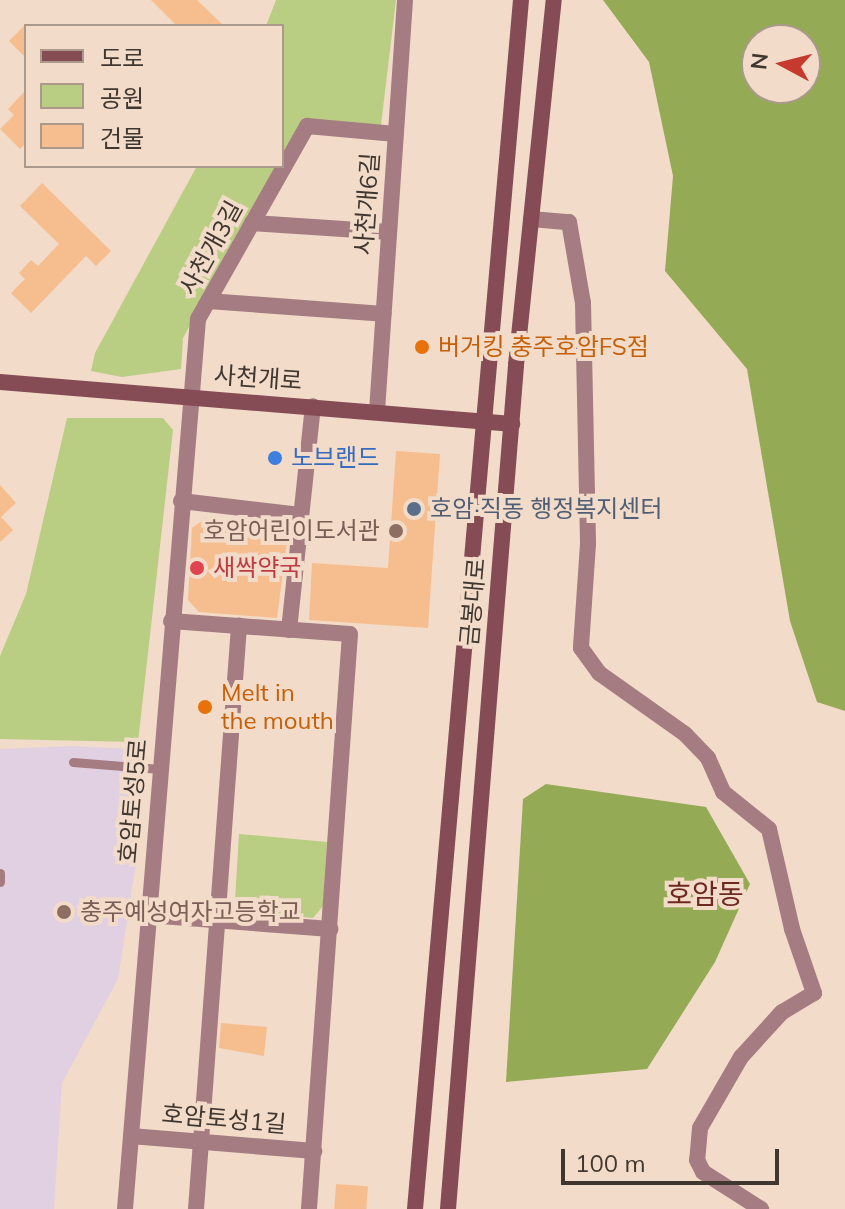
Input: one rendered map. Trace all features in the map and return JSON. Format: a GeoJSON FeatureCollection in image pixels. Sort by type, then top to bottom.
{"type":"FeatureCollection","features":[{"type":"Feature","properties":{"kind":"street","name":"사천개6길"},"geometry":{"type":"LineString","coordinates":[[377,411],[405,0]]}},
{"type":"Feature","properties":{"kind":"street","name":"금봉대로"},"geometry":{"type":"LineString","coordinates":[[415,1209],[480,420],[521,0]]}},
{"type":"Feature","properties":{"kind":"street","name":"금봉대로"},"geometry":{"type":"LineString","coordinates":[[448,1209],[512,424],[554,0]]}},
{"type":"Feature","properties":{"kind":"street","name":"사천개3길"},"geometry":{"type":"LineString","coordinates":[[284,167],[307,126],[396,134]]}},
{"type":"Feature","properties":{"kind":"street","name":"사천개3길"},"geometry":{"type":"LineString","coordinates":[[189,397],[198,319],[283,168]]}},
{"type":"Feature","properties":{"kind":"street"},"geometry":{"type":"LineString","coordinates":[[531,219],[569,222],[583,303],[588,544],[581,648],[599,673],[685,734],[708,758],[723,792],[769,829],[792,929],[814,993],[782,1012],[741,1057],[700,1128],[697,1160],[703,1172],[761,1209]]}},
{"type":"Feature","properties":{"kind":"street"},"geometry":{"type":"LineString","coordinates":[[252,223],[389,232]]}},
{"type":"Feature","properties":{"kind":"street"},"geometry":{"type":"LineString","coordinates":[[208,301],[384,314]]}},
{"type":"Feature","properties":{"kind":"street","name":"사천개로"},"geometry":{"type":"LineString","coordinates":[[0,382],[512,424]]}},
{"type":"Feature","properties":{"kind":"street","name":"호암토성5로"},"geometry":{"type":"LineString","coordinates":[[125,1209],[189,397]]}},
{"type":"Feature","properties":{"kind":"street"},"geometry":{"type":"LineString","coordinates":[[289,630],[313,406]]}},
{"type":"Feature","properties":{"kind":"street"},"geometry":{"type":"LineString","coordinates":[[181,501],[300,515]]}},
{"type":"Feature","properties":{"kind":"street"},"geometry":{"type":"LineString","coordinates":[[171,621],[350,634],[309,1209]]}},
{"type":"Feature","properties":{"kind":"street"},"geometry":{"type":"LineString","coordinates":[[196,1209],[239,626]]}},
{"type":"Feature","properties":{"kind":"street"},"geometry":{"type":"LineString","coordinates":[[148,915],[330,929]]}},
{"type":"Feature","properties":{"kind":"street","name":"호암토성1길"},"geometry":{"type":"LineString","coordinates":[[131,1136],[314,1151]]}},
{"type":"Feature","properties":{"kind":"lane"},"geometry":{"type":"LineString","coordinates":[[73,762],[160,769]]}},
{"type":"Feature","properties":{"kind":"lane"},"geometry":{"type":"LineString","coordinates":[[0,873],[0,882]]}},
{"type":"Feature","properties":{"kind":"shaded area","name":"충주예성여자고등학교"},"geometry":{"type":"Polygon","coordinates":[[[71,746],[133,749],[139,844],[118,979],[62,1083],[54,1209],[0,1209],[0,749],[71,746]]]}},
{"type":"Feature","properties":{"kind":"green space"},"geometry":{"type":"Polygon","coordinates":[[[276,0],[396,0],[381,125],[305,122],[284,156],[284,24],[267,24],[276,0]]]}},
{"type":"Feature","properties":{"kind":"green space"},"geometry":{"type":"Polygon","coordinates":[[[603,0],[845,0],[845,711],[817,702],[790,621],[747,369],[665,271],[673,176],[649,62],[603,0]]]}},
{"type":"Feature","properties":{"kind":"green space"},"geometry":{"type":"Polygon","coordinates":[[[196,168],[277,168],[183,338],[181,369],[122,377],[91,371],[95,353],[196,168]]]}},
{"type":"Feature","properties":{"kind":"green space"},"geometry":{"type":"Polygon","coordinates":[[[67,418],[163,418],[173,430],[138,742],[0,739],[0,656],[26,594],[67,418]]]}},
{"type":"Feature","properties":{"kind":"green space"},"geometry":{"type":"Polygon","coordinates":[[[546,784],[706,807],[750,884],[715,962],[647,1069],[506,1082],[523,799],[546,784]]]}},
{"type":"Feature","properties":{"kind":"green space"},"geometry":{"type":"Polygon","coordinates":[[[239,834],[327,842],[323,906],[313,918],[249,912],[235,900],[239,834]]]}},
{"type":"Feature","properties":{"kind":"building"},"geometry":{"type":"Polygon","coordinates":[[[151,0],[197,0],[222,24],[175,24],[151,0]]]}},
{"type":"Feature","properties":{"kind":"building"},"geometry":{"type":"Polygon","coordinates":[[[24,26],[24,56],[9,41],[24,26]]]}},
{"type":"Feature","properties":{"kind":"building"},"geometry":{"type":"Polygon","coordinates":[[[24,92],[24,145],[20,149],[0,129],[14,115],[8,109],[24,92]]]}},
{"type":"Feature","properties":{"kind":"building"},"geometry":{"type":"Polygon","coordinates":[[[42,183],[111,251],[96,266],[86,256],[31,313],[11,293],[25,279],[19,273],[31,260],[38,266],[59,244],[20,206],[42,183]]]}},
{"type":"Feature","properties":{"kind":"building","name":"호암·직동 행정복지센터"},"geometry":{"type":"Polygon","coordinates":[[[396,451],[440,454],[428,628],[309,620],[312,563],[388,568],[396,451]]]}},
{"type":"Feature","properties":{"kind":"building"},"geometry":{"type":"Polygon","coordinates":[[[0,485],[16,503],[1,517],[13,530],[0,542],[0,485]]]}},
{"type":"Feature","properties":{"kind":"building"},"geometry":{"type":"Polygon","coordinates":[[[206,518],[274,525],[288,534],[277,618],[199,612],[188,600],[192,528],[206,518]]]}},
{"type":"Feature","properties":{"kind":"building"},"geometry":{"type":"Polygon","coordinates":[[[221,1023],[267,1027],[264,1056],[219,1048],[221,1023]]]}},
{"type":"Feature","properties":{"kind":"building"},"geometry":{"type":"Polygon","coordinates":[[[336,1184],[368,1186],[366,1209],[334,1209],[336,1184]]]}},
{"type":"Feature","properties":{"kind":"place","name":"버거킹 충주호암FS점"},"geometry":{"type":"Point","coordinates":[422,347]}},
{"type":"Feature","properties":{"kind":"place","name":"노브랜드"},"geometry":{"type":"Point","coordinates":[275,458]}},
{"type":"Feature","properties":{"kind":"place","name":"호암·직동 행정복지센터"},"geometry":{"type":"Point","coordinates":[414,509]}},
{"type":"Feature","properties":{"kind":"place","name":"호암어린이도서관"},"geometry":{"type":"Point","coordinates":[396,531]}},
{"type":"Feature","properties":{"kind":"place","name":"새싹약국"},"geometry":{"type":"Point","coordinates":[197,568]}},
{"type":"Feature","properties":{"kind":"place","name":"Melt in the mouth"},"geometry":{"type":"Point","coordinates":[205,707]}},
{"type":"Feature","properties":{"kind":"place","name":"충주예성여자고등학교"},"geometry":{"type":"Point","coordinates":[64,912]}},
{"type":"Feature","properties":{"kind":"district","name":"호암동"},"geometry":{"type":"Point","coordinates":[705,894]}}]}
